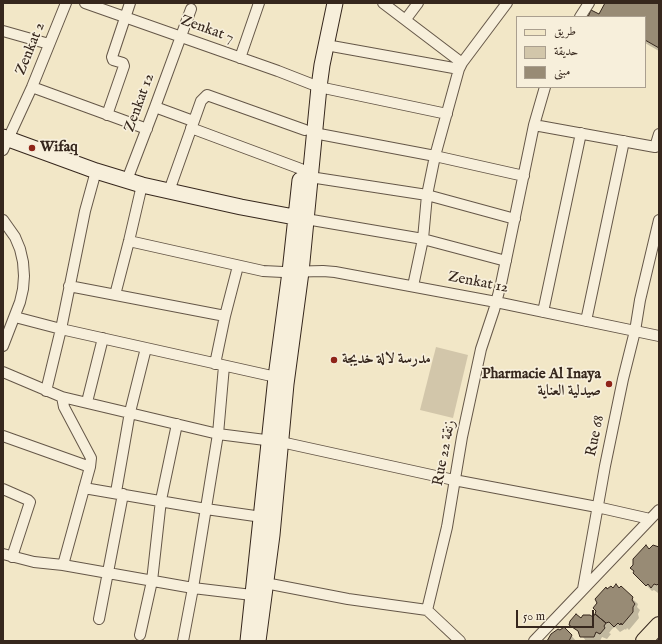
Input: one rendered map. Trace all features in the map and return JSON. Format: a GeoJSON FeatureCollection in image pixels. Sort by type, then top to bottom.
{"type":"FeatureCollection","features":[{"type":"Feature","properties":{"kind":"main road"},"geometry":{"type":"LineString","coordinates":[[644,641],[659,625]]}},
{"type":"Feature","properties":{"kind":"street","name":"Zenkat 2"},"geometry":{"type":"LineString","coordinates":[[5,142],[32,87],[66,3]]}},
{"type":"Feature","properties":{"kind":"street","name":"Zenkat 7"},"geometry":{"type":"LineString","coordinates":[[85,3],[315,86],[447,114]]}},
{"type":"Feature","properties":{"kind":"street"},"geometry":{"type":"LineString","coordinates":[[107,115],[124,66],[123,63],[112,59],[112,55],[130,3]]}},
{"type":"Feature","properties":{"kind":"street"},"geometry":{"type":"LineString","coordinates":[[240,58],[259,3]]}},
{"type":"Feature","properties":{"kind":"street"},"geometry":{"type":"LineString","coordinates":[[258,641],[257,587],[262,516],[286,384],[300,218],[315,86],[317,41],[325,3]]}},
{"type":"Feature","properties":{"kind":"street"},"geometry":{"type":"LineString","coordinates":[[315,86],[326,46],[335,3]]}},
{"type":"Feature","properties":{"kind":"street"},"geometry":{"type":"LineString","coordinates":[[383,3],[406,19],[460,66]]}},
{"type":"Feature","properties":{"kind":"street"},"geometry":{"type":"LineString","coordinates":[[406,19],[418,3]]}},
{"type":"Feature","properties":{"kind":"street"},"geometry":{"type":"LineString","coordinates":[[413,286],[423,239],[427,195],[435,156],[460,66],[507,3]]}},
{"type":"Feature","properties":{"kind":"street"},"geometry":{"type":"LineString","coordinates":[[581,16],[588,3]]}},
{"type":"Feature","properties":{"kind":"street","name":"Zenkat 12"},"geometry":{"type":"LineString","coordinates":[[127,180],[191,9]]}},
{"type":"Feature","properties":{"kind":"street"},"geometry":{"type":"LineString","coordinates":[[3,31],[49,44]]}},
{"type":"Feature","properties":{"kind":"street"},"geometry":{"type":"LineString","coordinates":[[326,46],[460,66]]}},
{"type":"Feature","properties":{"kind":"street"},"geometry":{"type":"LineString","coordinates":[[32,87],[147,129]]}},
{"type":"Feature","properties":{"kind":"street","name":"Rue 22 زنقة"},"geometry":{"type":"LineString","coordinates":[[427,610],[447,527],[462,437],[481,349],[496,302],[515,220],[534,125],[545,88]]}},
{"type":"Feature","properties":{"kind":"street"},"geometry":{"type":"LineString","coordinates":[[169,191],[200,101],[207,95],[309,131],[435,156],[524,176]]}},
{"type":"Feature","properties":{"kind":"street"},"geometry":{"type":"LineString","coordinates":[[155,107],[192,125],[305,173],[427,195],[515,220]]}},
{"type":"Feature","properties":{"kind":"street"},"geometry":{"type":"LineString","coordinates":[[534,125],[655,147],[659,134]]}},
{"type":"Feature","properties":{"kind":"street"},"geometry":{"type":"LineString","coordinates":[[543,312],[581,133]]}},
{"type":"Feature","properties":{"kind":"street"},"geometry":{"type":"LineString","coordinates":[[5,142],[142,185],[300,218],[423,239],[506,261]]}},
{"type":"Feature","properties":{"kind":"street"},"geometry":{"type":"LineString","coordinates":[[586,321],[624,142]]}},
{"type":"Feature","properties":{"kind":"street"},"geometry":{"type":"LineString","coordinates":[[46,391],[61,329],[85,212],[96,171]]}},
{"type":"Feature","properties":{"kind":"street"},"geometry":{"type":"LineString","coordinates":[[115,295],[142,185]]}},
{"type":"Feature","properties":{"kind":"street"},"geometry":{"type":"LineString","coordinates":[[3,220],[15,237],[20,249],[24,276],[23,289],[15,317],[3,346]]}},
{"type":"Feature","properties":{"kind":"street","name":"Rue 68"},"geometry":{"type":"LineString","coordinates":[[583,589],[597,507],[623,379],[659,220]]}},
{"type":"Feature","properties":{"kind":"street","name":"Zenkat 12"},"geometry":{"type":"LineString","coordinates":[[129,241],[263,271],[335,272],[496,302],[659,336]]}},
{"type":"Feature","properties":{"kind":"street"},"geometry":{"type":"LineString","coordinates":[[183,641],[218,434],[219,365],[225,316],[238,266]]}},
{"type":"Feature","properties":{"kind":"street"},"geometry":{"type":"LineString","coordinates":[[248,641],[257,587],[272,534],[276,441],[276,377],[296,272]]}},
{"type":"Feature","properties":{"kind":"street"},"geometry":{"type":"LineString","coordinates":[[69,286],[225,316]]}},
{"type":"Feature","properties":{"kind":"street"},"geometry":{"type":"LineString","coordinates":[[15,317],[61,329],[276,377]]}},
{"type":"Feature","properties":{"kind":"street"},"geometry":{"type":"LineString","coordinates":[[87,402],[103,338]]}},
{"type":"Feature","properties":{"kind":"street"},"geometry":{"type":"LineString","coordinates":[[99,619],[108,573],[120,493],[130,412],[146,348]]}},
{"type":"Feature","properties":{"kind":"street"},"geometry":{"type":"LineString","coordinates":[[3,372],[62,397],[218,434],[276,441],[454,480],[597,507],[650,519]]}},
{"type":"Feature","properties":{"kind":"street"},"geometry":{"type":"LineString","coordinates":[[62,397],[64,408],[91,458],[90,467],[63,565]]}},
{"type":"Feature","properties":{"kind":"street"},"geometry":{"type":"LineString","coordinates":[[140,635],[152,581],[161,500],[177,424]]}},
{"type":"Feature","properties":{"kind":"street"},"geometry":{"type":"LineString","coordinates":[[3,436],[90,467]]}},
{"type":"Feature","properties":{"kind":"street"},"geometry":{"type":"LineString","coordinates":[[84,488],[161,500],[206,509],[262,516]]}},
{"type":"Feature","properties":{"kind":"street"},"geometry":{"type":"LineString","coordinates":[[3,489],[30,502],[8,555],[34,562],[63,565],[193,588],[257,587],[427,610],[460,641]]}},
{"type":"Feature","properties":{"kind":"street"},"geometry":{"type":"LineString","coordinates":[[534,641],[659,510]]}},
{"type":"Feature","properties":{"kind":"green space"},"geometry":{"type":"Polygon","coordinates":[[[436,347],[468,355],[453,418],[420,410],[436,347]]]}},
{"type":"Feature","properties":{"kind":"building"},"geometry":{"type":"Polygon","coordinates":[[[605,3],[659,3],[659,48],[646,41],[646,16],[588,16],[591,10],[599,14],[605,3]]]}},
{"type":"Feature","properties":{"kind":"building"},"geometry":{"type":"Polygon","coordinates":[[[646,545],[649,549],[653,545],[659,547],[659,583],[657,585],[654,584],[651,588],[648,584],[646,586],[630,568],[633,565],[633,559],[646,545]]]}},
{"type":"Feature","properties":{"kind":"building"},"geometry":{"type":"Polygon","coordinates":[[[616,584],[619,588],[621,586],[633,597],[632,600],[635,604],[633,607],[633,612],[622,625],[621,623],[620,625],[618,623],[614,627],[609,622],[606,623],[595,614],[596,611],[593,608],[597,603],[595,599],[606,587],[607,589],[611,586],[613,588],[616,584]]]}},
{"type":"Feature","properties":{"kind":"building"},"geometry":{"type":"Polygon","coordinates":[[[576,614],[581,618],[583,615],[590,615],[593,617],[595,614],[606,623],[604,626],[605,628],[600,634],[596,632],[594,637],[580,637],[578,631],[569,625],[570,621],[576,614]]]}},
{"type":"Feature","properties":{"kind":"building"},"geometry":{"type":"Polygon","coordinates":[[[564,627],[572,635],[569,641],[547,641],[551,634],[564,627]]]}},
{"type":"Feature","properties":{"kind":"place","name":"Wifaq"},"geometry":{"type":"Point","coordinates":[32,148]}},
{"type":"Feature","properties":{"kind":"place","name":"مدرسة لالة خديجة"},"geometry":{"type":"Point","coordinates":[334,360]}},
{"type":"Feature","properties":{"kind":"place","name":"Pharmacie Al Inaya صيدلية العناية"},"geometry":{"type":"Point","coordinates":[609,384]}}]}
